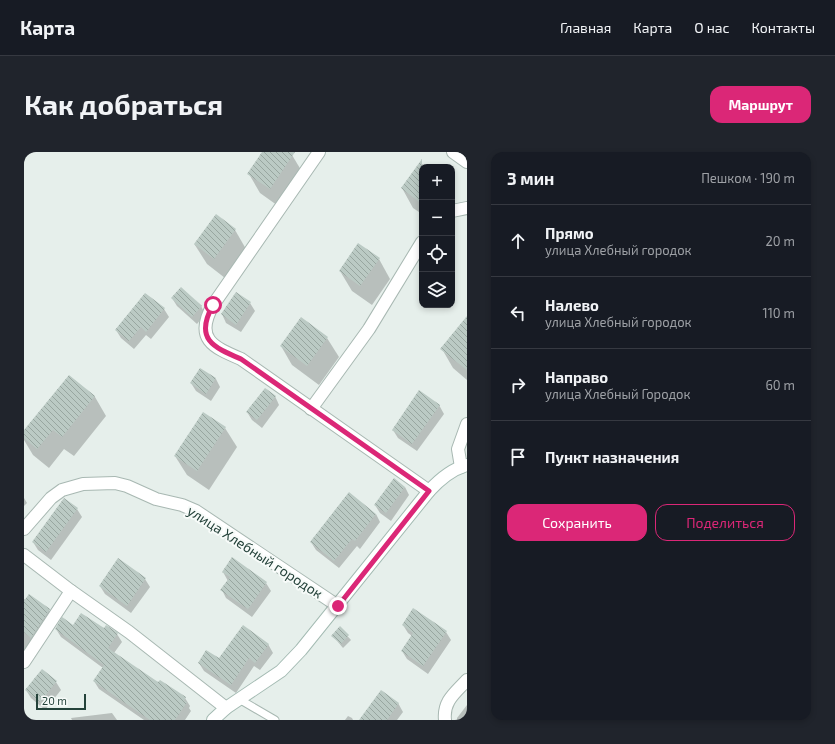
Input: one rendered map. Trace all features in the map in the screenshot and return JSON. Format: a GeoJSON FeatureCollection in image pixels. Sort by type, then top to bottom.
{"type":"FeatureCollection","features":[{"type":"Feature","properties":{"kind":"street"},"geometry":{"type":"LineString","coordinates":[[319,152],[213,305],[206,322],[206,332],[209,342],[219,350],[241,359],[429,491]]}},
{"type":"Feature","properties":{"kind":"street"},"geometry":{"type":"LineString","coordinates":[[453,152],[467,162]]}},
{"type":"Feature","properties":{"kind":"street"},"geometry":{"type":"LineString","coordinates":[[455,210],[467,208]]}},
{"type":"Feature","properties":{"kind":"street"},"geometry":{"type":"LineString","coordinates":[[311,409],[370,329],[419,247]]}},
{"type":"Feature","properties":{"kind":"street"},"geometry":{"type":"LineString","coordinates":[[464,466],[458,449],[467,424]]}},
{"type":"Feature","properties":{"kind":"street","name":"улица Хлебный городок"},"geometry":{"type":"LineString","coordinates":[[213,720],[226,708],[281,671],[338,606],[437,482],[448,474],[464,466]]}},
{"type":"Feature","properties":{"kind":"street","name":"улица Хлебный городок"},"geometry":{"type":"LineString","coordinates":[[24,529],[51,498],[62,490],[83,484],[115,483],[126,486],[156,499],[182,505],[196,511],[338,606]]}},
{"type":"Feature","properties":{"kind":"street"},"geometry":{"type":"LineString","coordinates":[[24,555],[71,591],[129,632],[226,708]]}},
{"type":"Feature","properties":{"kind":"street"},"geometry":{"type":"LineString","coordinates":[[24,662],[71,591]]}},
{"type":"Feature","properties":{"kind":"street"},"geometry":{"type":"LineString","coordinates":[[445,720],[444,712],[446,704],[467,680]]}},
{"type":"Feature","properties":{"kind":"lane"},"geometry":{"type":"LineString","coordinates":[[239,699],[275,720]]}},
{"type":"Feature","properties":{"kind":"building"},"geometry":{"type":"Polygon","coordinates":[[[262,152],[295,152],[270,189],[247,174],[262,152]]]}},
{"type":"Feature","properties":{"kind":"building"},"geometry":{"type":"Polygon","coordinates":[[[422,159],[422,164],[419,164],[419,202],[401,188],[422,159]]]}},
{"type":"Feature","properties":{"kind":"building"},"geometry":{"type":"Polygon","coordinates":[[[216,214],[236,229],[214,259],[194,244],[216,214]]]}},
{"type":"Feature","properties":{"kind":"building"},"geometry":{"type":"Polygon","coordinates":[[[358,243],[380,258],[360,286],[339,271],[358,243]]]}},
{"type":"Feature","properties":{"kind":"building"},"geometry":{"type":"Polygon","coordinates":[[[181,287],[202,306],[192,317],[171,298],[181,287]]]}},
{"type":"Feature","properties":{"kind":"building"},"geometry":{"type":"Polygon","coordinates":[[[236,292],[251,302],[236,325],[221,314],[236,292]]]}},
{"type":"Feature","properties":{"kind":"building"},"geometry":{"type":"Polygon","coordinates":[[[145,293],[165,308],[146,332],[141,327],[129,341],[115,330],[145,293]]]}},
{"type":"Feature","properties":{"kind":"building"},"geometry":{"type":"Polygon","coordinates":[[[467,316],[467,370],[440,349],[467,316]]]}},
{"type":"Feature","properties":{"kind":"building"},"geometry":{"type":"Polygon","coordinates":[[[301,317],[328,337],[307,366],[280,346],[301,317]]]}},
{"type":"Feature","properties":{"kind":"building"},"geometry":{"type":"Polygon","coordinates":[[[200,368],[216,378],[206,394],[190,383],[200,368]]]}},
{"type":"Feature","properties":{"kind":"building"},"geometry":{"type":"Polygon","coordinates":[[[69,375],[95,396],[62,437],[53,430],[37,449],[24,438],[24,430],[69,375]]]}},
{"type":"Feature","properties":{"kind":"building"},"geometry":{"type":"Polygon","coordinates":[[[265,388],[276,396],[257,420],[246,412],[265,388]]]}},
{"type":"Feature","properties":{"kind":"building"},"geometry":{"type":"Polygon","coordinates":[[[419,390],[440,405],[412,444],[392,430],[419,390]]]}},
{"type":"Feature","properties":{"kind":"building"},"geometry":{"type":"Polygon","coordinates":[[[203,412],[226,427],[197,471],[174,456],[203,412]]]}},
{"type":"Feature","properties":{"kind":"building"},"geometry":{"type":"Polygon","coordinates":[[[394,478],[405,487],[386,513],[374,505],[394,478]]]}},
{"type":"Feature","properties":{"kind":"building"},"geometry":{"type":"Polygon","coordinates":[[[349,492],[376,514],[355,541],[352,539],[334,561],[310,542],[349,492]]]}},
{"type":"Feature","properties":{"kind":"building"},"geometry":{"type":"Polygon","coordinates":[[[64,498],[78,508],[46,552],[32,542],[64,498]]]}},
{"type":"Feature","properties":{"kind":"building"},"geometry":{"type":"Polygon","coordinates":[[[232,557],[267,582],[248,609],[220,590],[230,577],[222,572],[232,557]]]}},
{"type":"Feature","properties":{"kind":"building"},"geometry":{"type":"Polygon","coordinates":[[[118,558],[146,578],[127,606],[99,586],[118,558]]]}},
{"type":"Feature","properties":{"kind":"building"},"geometry":{"type":"Polygon","coordinates":[[[29,594],[50,609],[31,638],[24,632],[24,601],[29,594]]]}},
{"type":"Feature","properties":{"kind":"building"},"geometry":{"type":"Polygon","coordinates":[[[413,608],[447,631],[423,666],[401,651],[413,633],[402,625],[413,608]]]}},
{"type":"Feature","properties":{"kind":"building"},"geometry":{"type":"Polygon","coordinates":[[[81,613],[104,628],[106,625],[118,633],[108,648],[158,682],[160,680],[186,697],[184,701],[187,702],[175,720],[150,720],[93,681],[104,665],[55,629],[62,617],[73,625],[81,613]]]}},
{"type":"Feature","properties":{"kind":"building"},"geometry":{"type":"Polygon","coordinates":[[[243,625],[269,644],[255,663],[249,658],[231,685],[198,663],[206,650],[219,658],[243,625]]]}},
{"type":"Feature","properties":{"kind":"building"},"geometry":{"type":"Polygon","coordinates":[[[340,626],[349,635],[341,644],[331,636],[340,626]]]}},
{"type":"Feature","properties":{"kind":"building"},"geometry":{"type":"Polygon","coordinates":[[[42,669],[57,681],[40,702],[25,690],[42,669]]]}},
{"type":"Feature","properties":{"kind":"building"},"geometry":{"type":"Polygon","coordinates":[[[381,690],[399,703],[387,720],[359,720],[381,690]]]}},
{"type":"Feature","properties":{"kind":"route"},"geometry":{"type":"LineString","coordinates":[[213,305],[206,322],[206,332],[209,342],[219,350],[241,359],[429,491],[338,606]]}}]}
